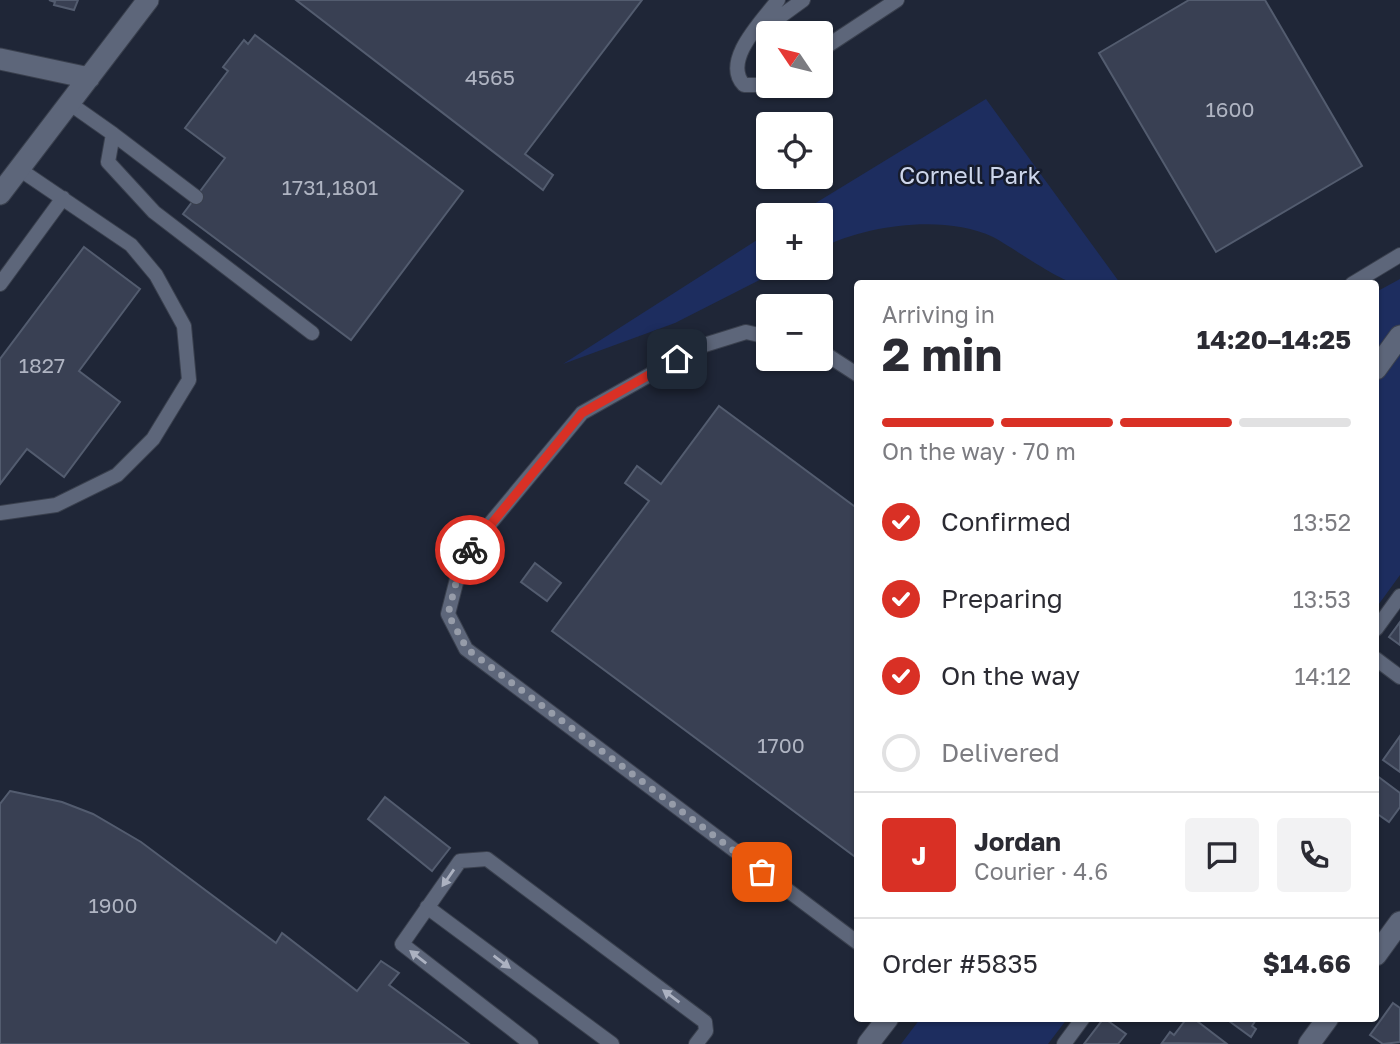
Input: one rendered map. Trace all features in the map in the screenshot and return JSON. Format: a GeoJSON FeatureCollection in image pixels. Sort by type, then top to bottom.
{"type":"FeatureCollection","features":[{"type":"Feature","properties":{"kind":"street"},"geometry":{"type":"LineString","coordinates":[[0,194],[148,0]]}},
{"type":"Feature","properties":{"kind":"street"},"geometry":{"type":"LineString","coordinates":[[0,59],[89,78]]}},
{"type":"Feature","properties":{"kind":"street"},"geometry":{"type":"LineString","coordinates":[[1379,365],[1400,336]]}},
{"type":"Feature","properties":{"kind":"street"},"geometry":{"type":"LineString","coordinates":[[1379,951],[1399,924]]}},
{"type":"Feature","properties":{"kind":"street"},"geometry":{"type":"LineString","coordinates":[[869,1044],[885,1022]]}},
{"type":"Feature","properties":{"kind":"street"},"geometry":{"type":"LineString","coordinates":[[1309,1044],[1325,1022]]}},
{"type":"Feature","properties":{"kind":"lane"},"geometry":{"type":"LineString","coordinates":[[756,85],[744,85],[738,79],[737,67],[747,41],[778,0]]}},
{"type":"Feature","properties":{"kind":"lane"},"geometry":{"type":"LineString","coordinates":[[747,41],[803,0]]}},
{"type":"Feature","properties":{"kind":"lane"},"geometry":{"type":"LineString","coordinates":[[833,42],[897,0]]}},
{"type":"Feature","properties":{"kind":"lane"},"geometry":{"type":"LineString","coordinates":[[69,103],[196,197]]}},
{"type":"Feature","properties":{"kind":"lane"},"geometry":{"type":"LineString","coordinates":[[113,134],[108,162],[154,212],[312,333]]}},
{"type":"Feature","properties":{"kind":"lane"},"geometry":{"type":"LineString","coordinates":[[0,513],[56,505],[117,475],[153,439],[188,380],[184,326],[156,275],[131,245],[19,169]]}},
{"type":"Feature","properties":{"kind":"lane"},"geometry":{"type":"LineString","coordinates":[[0,284],[63,198]]}},
{"type":"Feature","properties":{"kind":"lane"},"geometry":{"type":"LineString","coordinates":[[1359,280],[1400,255]]}},
{"type":"Feature","properties":{"kind":"lane"},"geometry":{"type":"LineString","coordinates":[[756,334],[746,332],[701,345],[582,413],[474,542],[458,575],[448,614],[467,649],[476,657],[854,940]]}},
{"type":"Feature","properties":{"kind":"lane"},"geometry":{"type":"LineString","coordinates":[[833,359],[854,372]]}},
{"type":"Feature","properties":{"kind":"lane"},"geometry":{"type":"LineString","coordinates":[[1379,625],[1400,596]]}},
{"type":"Feature","properties":{"kind":"lane"},"geometry":{"type":"LineString","coordinates":[[1379,661],[1400,677]]}},
{"type":"Feature","properties":{"kind":"lane"},"geometry":{"type":"LineString","coordinates":[[531,1044],[401,944],[460,862],[486,859],[705,1022],[706,1031],[696,1044]]}},
{"type":"Feature","properties":{"kind":"lane"},"geometry":{"type":"LineString","coordinates":[[427,907],[612,1044]]}},
{"type":"Feature","properties":{"kind":"lane"},"geometry":{"type":"LineString","coordinates":[[1064,1044],[1080,1022]]}},
{"type":"Feature","properties":{"kind":"green space","name":"Cornell Park"},"geometry":{"type":"Polygon","coordinates":[[[986,99],[1118,280],[1066,280],[993,237],[952,226],[906,225],[860,233],[833,243],[833,203],[816,203],[986,99]]]}},
{"type":"Feature","properties":{"kind":"green space"},"geometry":{"type":"Polygon","coordinates":[[[756,241],[756,280],[759,280],[675,323],[563,364],[756,241]]]}},
{"type":"Feature","properties":{"kind":"green space"},"geometry":{"type":"Polygon","coordinates":[[[1400,279],[1400,575],[1379,604],[1379,290],[1400,279]]]}},
{"type":"Feature","properties":{"kind":"green space"},"geometry":{"type":"Polygon","coordinates":[[[918,1022],[1065,1022],[1048,1044],[901,1044],[918,1022]]]}},
{"type":"Feature","properties":{"kind":"building"},"geometry":{"type":"Polygon","coordinates":[[[49,0],[78,0],[74,10],[54,5],[55,2],[49,0]]]}},
{"type":"Feature","properties":{"kind":"building"},"geometry":{"type":"Polygon","coordinates":[[[296,0],[642,0],[525,154],[553,175],[543,190],[296,0]]]}},
{"type":"Feature","properties":{"kind":"building"},"geometry":{"type":"Polygon","coordinates":[[[1189,0],[1265,0],[1362,166],[1216,252],[1099,53],[1189,0]]]}},
{"type":"Feature","properties":{"kind":"building"},"geometry":{"type":"Polygon","coordinates":[[[255,35],[463,191],[351,340],[183,214],[225,158],[185,128],[228,71],[223,67],[244,40],[248,44],[255,35]]]}},
{"type":"Feature","properties":{"kind":"building"},"geometry":{"type":"Polygon","coordinates":[[[84,247],[140,289],[79,371],[120,402],[64,477],[27,449],[0,484],[0,359],[84,247]]]}},
{"type":"Feature","properties":{"kind":"building"},"geometry":{"type":"Polygon","coordinates":[[[719,406],[854,506],[854,856],[552,631],[649,501],[625,483],[637,466],[661,484],[719,406]]]}},
{"type":"Feature","properties":{"kind":"building"},"geometry":{"type":"Polygon","coordinates":[[[535,563],[561,583],[547,601],[521,582],[535,563]]]}},
{"type":"Feature","properties":{"kind":"building"},"geometry":{"type":"Polygon","coordinates":[[[1400,622],[1400,645],[1389,637],[1400,622]]]}},
{"type":"Feature","properties":{"kind":"building"},"geometry":{"type":"Polygon","coordinates":[[[1400,736],[1400,772],[1383,760],[1400,736]]]}},
{"type":"Feature","properties":{"kind":"building"},"geometry":{"type":"Polygon","coordinates":[[[1379,777],[1400,793],[1400,807],[1389,822],[1379,815],[1379,777]]]}},
{"type":"Feature","properties":{"kind":"building"},"geometry":{"type":"Polygon","coordinates":[[[10,791],[62,802],[93,814],[141,842],[276,943],[282,933],[357,991],[381,961],[399,973],[389,985],[469,1044],[0,1044],[0,804],[10,791]]]}},
{"type":"Feature","properties":{"kind":"building"},"geometry":{"type":"Polygon","coordinates":[[[385,797],[450,848],[432,871],[368,819],[385,797]]]}},
{"type":"Feature","properties":{"kind":"building"},"geometry":{"type":"Polygon","coordinates":[[[1393,1003],[1400,1008],[1400,1042],[1383,1044],[1370,1035],[1393,1003]]]}},
{"type":"Feature","properties":{"kind":"building"},"geometry":{"type":"Polygon","coordinates":[[[1101,1022],[1110,1022],[1126,1034],[1118,1044],[1084,1044],[1101,1022]]]}},
{"type":"Feature","properties":{"kind":"building"},"geometry":{"type":"Polygon","coordinates":[[[1184,1022],[1198,1022],[1227,1044],[1162,1043],[1170,1032],[1174,1035],[1184,1022]]]}},
{"type":"Feature","properties":{"kind":"building"},"geometry":{"type":"Polygon","coordinates":[[[1230,1022],[1254,1022],[1252,1026],[1256,1029],[1251,1037],[1230,1022]]]}},
{"type":"Feature","properties":{"kind":"way so far"},"geometry":{"type":"LineString","coordinates":[[470,550],[458,575],[448,614],[467,649],[762,872]]}},
{"type":"Feature","properties":{"kind":"route"},"geometry":{"type":"LineString","coordinates":[[470,550],[582,413],[677,359]]}}]}
